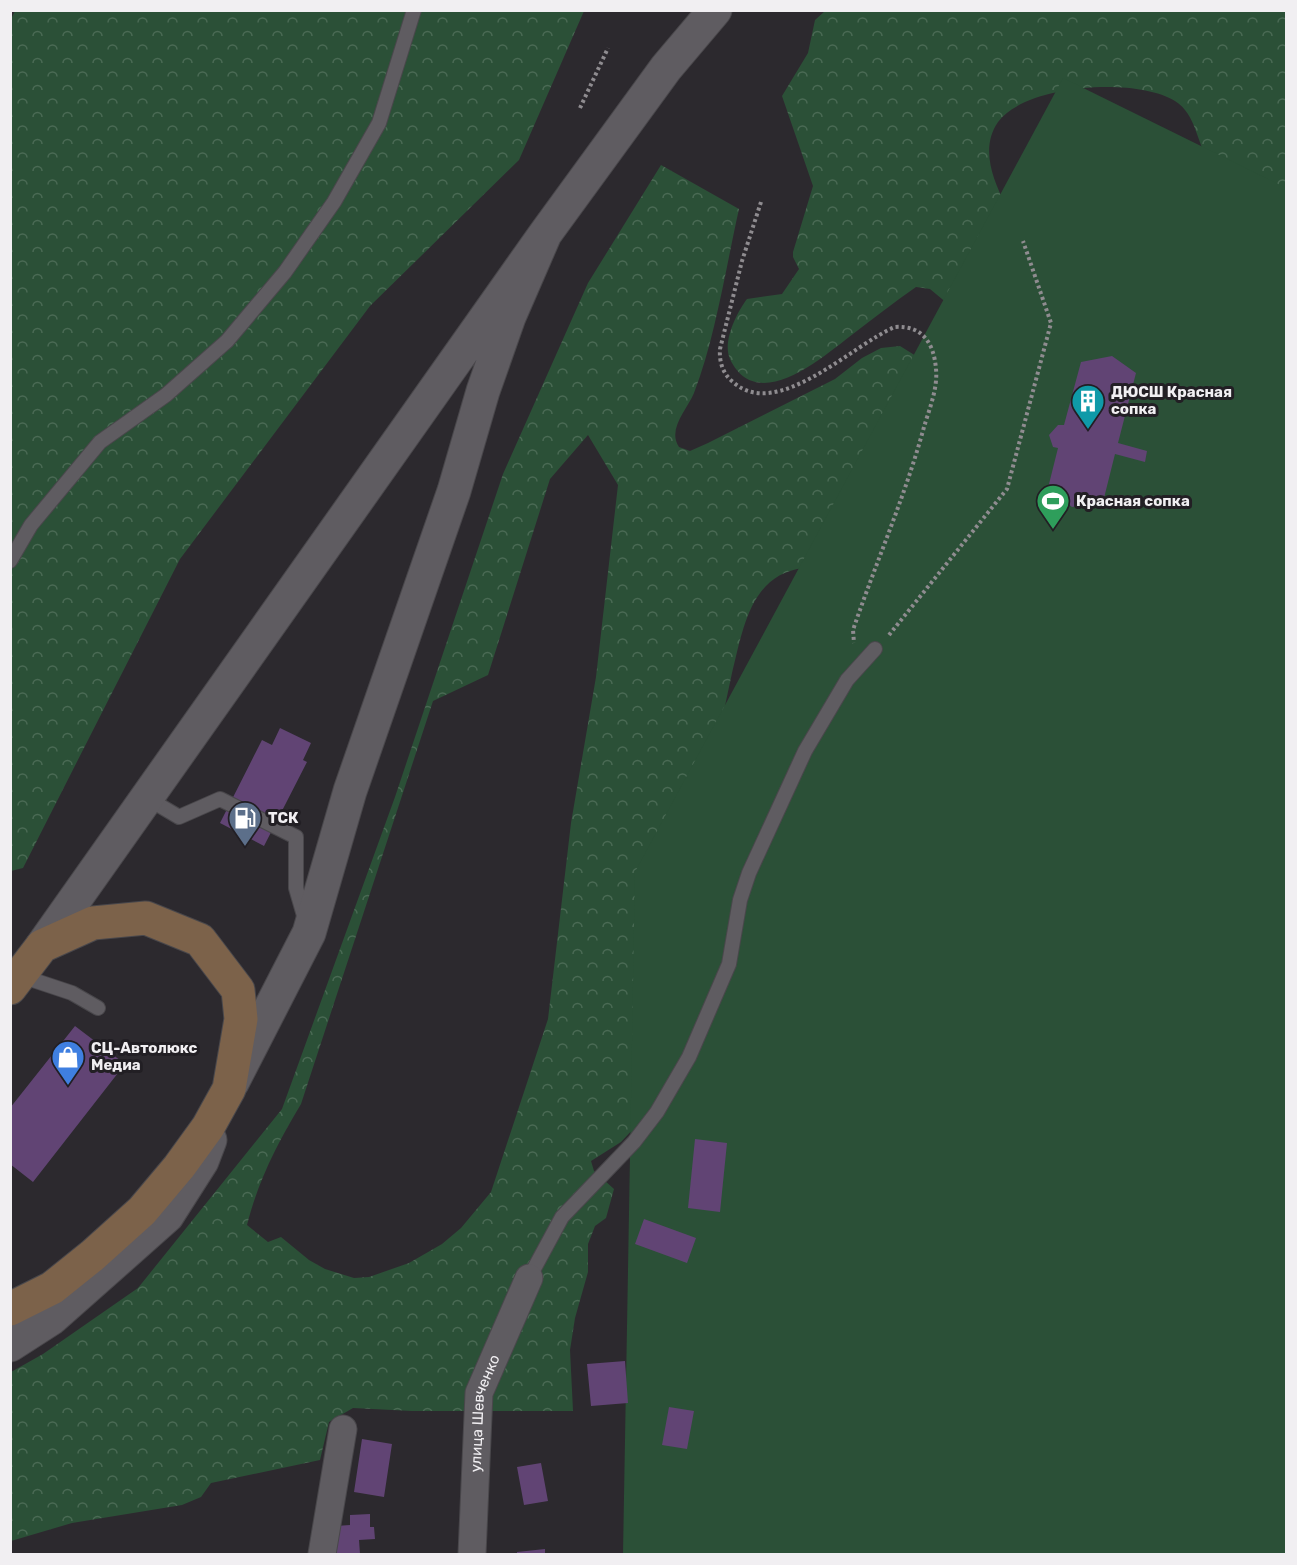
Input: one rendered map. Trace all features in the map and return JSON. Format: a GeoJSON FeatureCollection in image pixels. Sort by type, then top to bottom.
{"type":"FeatureCollection","features":[{"type":"Feature","properties":{"kind":"main road"},"geometry":{"type":"LineString","coordinates":[[10,1309],[52,1288],[142,1211],[208,1127],[229,1089],[241,1019],[238,990],[200,940],[146,918],[93,923],[42,946],[15,982]]}},
{"type":"Feature","properties":{"kind":"street"},"geometry":{"type":"LineString","coordinates":[[42,946],[545,234],[666,68],[715,10]]}},
{"type":"Feature","properties":{"kind":"street"},"geometry":{"type":"LineString","coordinates":[[10,1345],[52,1318],[167,1216],[202,1161],[229,1089],[309,933],[350,791],[454,491],[483,391],[509,317],[545,234]]}},
{"type":"Feature","properties":{"kind":"street","name":"улица Шевченко"},"geometry":{"type":"LineString","coordinates":[[472,1554],[479,1393],[529,1278]]}},
{"type":"Feature","properties":{"kind":"street"},"geometry":{"type":"LineString","coordinates":[[322,1554],[343,1429]]}},
{"type":"Feature","properties":{"kind":"lane"},"geometry":{"type":"LineString","coordinates":[[10,561],[31,525],[100,442],[166,395],[227,341],[285,272],[334,202],[379,123],[414,10]]}},
{"type":"Feature","properties":{"kind":"lane"},"geometry":{"type":"LineString","coordinates":[[529,1278],[562,1217],[634,1142],[657,1112],[689,1057],[729,964],[740,900],[749,873],[805,751],[847,680],[875,649]]}},
{"type":"Feature","properties":{"kind":"lane"},"geometry":{"type":"LineString","coordinates":[[147,798],[179,817],[220,799],[296,837],[296,888],[309,933]]}},
{"type":"Feature","properties":{"kind":"lane"},"geometry":{"type":"LineString","coordinates":[[15,982],[72,993],[98,1008]]}},
{"type":"Feature","properties":{"kind":"path"},"geometry":{"type":"LineString","coordinates":[[580,108],[608,48]]}},
{"type":"Feature","properties":{"kind":"path"},"geometry":{"type":"LineString","coordinates":[[761,202],[742,261],[720,349],[720,363],[731,381],[758,394],[785,390],[895,327],[908,328],[922,333],[933,350],[935,384],[915,460],[897,516],[853,630],[852,639],[855,644],[865,650],[875,649],[1007,489],[1050,323],[1023,241]]}},
{"type":"Feature","properties":{"kind":"green space"},"geometry":{"type":"Polygon","coordinates":[[[15,11],[584,11],[519,160],[370,306],[180,559],[23,868],[11,871],[10,21],[15,11]]]}},
{"type":"Feature","properties":{"kind":"green space"},"geometry":{"type":"Polygon","coordinates":[[[825,11],[1286,11],[1286,222],[1215,169],[1205,155],[1188,114],[1175,101],[1157,93],[1109,87],[1056,92],[1032,99],[1012,109],[998,122],[993,132],[990,142],[990,163],[1005,204],[948,304],[930,289],[916,287],[808,367],[773,382],[757,382],[742,375],[730,359],[729,336],[735,319],[747,299],[782,294],[799,269],[793,252],[813,186],[782,96],[808,53],[815,20],[825,11]]]}},
{"type":"Feature","properties":{"kind":"green space","name":"Красная сопка"},"geometry":{"type":"Polygon","coordinates":[[[1063,78],[1286,188],[1286,1554],[623,1554],[635,872],[1063,78]]]}},
{"type":"Feature","properties":{"kind":"green space"},"geometry":{"type":"Polygon","coordinates":[[[661,165],[739,209],[708,350],[694,393],[679,420],[675,433],[679,447],[690,451],[835,379],[862,358],[881,348],[900,346],[916,356],[804,568],[786,572],[772,581],[760,593],[745,622],[732,673],[635,1127],[621,1142],[591,1161],[594,1171],[614,1189],[606,1218],[595,1226],[588,1244],[588,1272],[575,1318],[570,1350],[573,1411],[412,1411],[353,1408],[329,1422],[320,1460],[211,1483],[201,1497],[182,1505],[72,1523],[11,1541],[11,1372],[43,1354],[138,1288],[282,1109],[395,797],[503,474],[588,283],[661,165]],[[588,435],[550,479],[488,675],[433,701],[301,1104],[270,1162],[247,1225],[268,1242],[281,1237],[309,1260],[325,1269],[354,1278],[369,1277],[409,1263],[442,1244],[461,1228],[491,1192],[548,1019],[571,823],[596,677],[618,485],[588,435]]]}},
{"type":"Feature","properties":{"kind":"building","name":"ДЮСШ Красная сопка"},"geometry":{"type":"Polygon","coordinates":[[[1112,356],[1136,373],[1118,443],[1147,451],[1145,462],[1115,454],[1103,502],[1072,507],[1048,488],[1058,448],[1053,447],[1049,435],[1058,425],[1064,425],[1081,362],[1112,356]]]}},
{"type":"Feature","properties":{"kind":"building"},"geometry":{"type":"Polygon","coordinates":[[[280,728],[311,743],[303,760],[307,762],[264,846],[220,823],[262,740],[272,745],[280,728]]]}},
{"type":"Feature","properties":{"kind":"building","name":"СЦ-Автолюкс Медиа"},"geometry":{"type":"Polygon","coordinates":[[[75,1026],[125,1064],[33,1182],[10,1164],[10,1108],[75,1026]]]}},
{"type":"Feature","properties":{"kind":"building"},"geometry":{"type":"Polygon","coordinates":[[[695,1139],[727,1143],[720,1212],[688,1208],[695,1139]]]}},
{"type":"Feature","properties":{"kind":"building"},"geometry":{"type":"Polygon","coordinates":[[[644,1219],[696,1238],[687,1263],[635,1244],[644,1219]]]}},
{"type":"Feature","properties":{"kind":"building"},"geometry":{"type":"Polygon","coordinates":[[[625,1361],[628,1403],[591,1406],[587,1364],[625,1361]]]}},
{"type":"Feature","properties":{"kind":"building"},"geometry":{"type":"Polygon","coordinates":[[[669,1407],[694,1411],[687,1449],[662,1445],[669,1407]]]}},
{"type":"Feature","properties":{"kind":"building"},"geometry":{"type":"Polygon","coordinates":[[[362,1439],[392,1444],[384,1497],[354,1492],[362,1439]]]}},
{"type":"Feature","properties":{"kind":"building"},"geometry":{"type":"Polygon","coordinates":[[[541,1463],[548,1501],[524,1505],[517,1467],[541,1463]]]}},
{"type":"Feature","properties":{"kind":"building"},"geometry":{"type":"Polygon","coordinates":[[[370,1514],[370,1527],[374,1527],[375,1539],[359,1540],[360,1554],[337,1554],[336,1526],[350,1525],[350,1515],[370,1514]]]}},
{"type":"Feature","properties":{"kind":"building"},"geometry":{"type":"Polygon","coordinates":[[[545,1549],[545,1554],[517,1554],[517,1552],[545,1549]]]}},
{"type":"Feature","properties":{"kind":"place","name":"ДЮСШ Красная сопка"},"geometry":{"type":"Point","coordinates":[1088,430]}},
{"type":"Feature","properties":{"kind":"place","name":"Красная сопка"},"geometry":{"type":"Point","coordinates":[1053,530]}},
{"type":"Feature","properties":{"kind":"place","name":"ТСК"},"geometry":{"type":"Point","coordinates":[245,847]}},
{"type":"Feature","properties":{"kind":"place","name":"СЦ-Автолюкс Медиа"},"geometry":{"type":"Point","coordinates":[68,1086]}}]}
